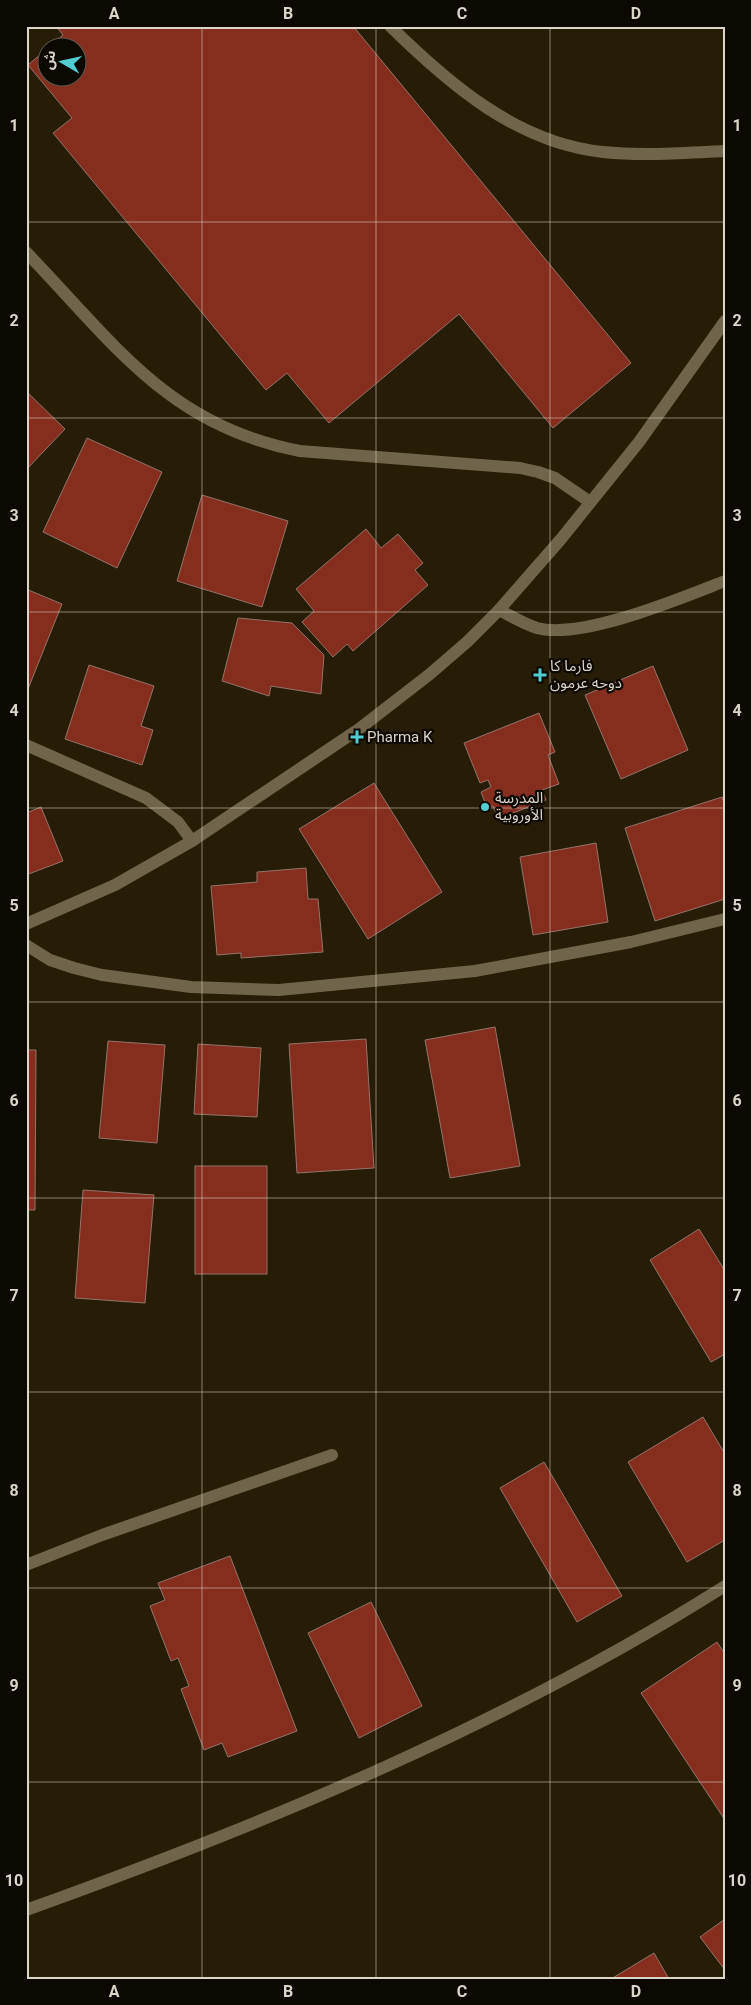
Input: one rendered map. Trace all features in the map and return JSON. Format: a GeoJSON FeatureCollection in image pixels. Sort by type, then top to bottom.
{"type":"FeatureCollection","features":[{"type":"Feature","properties":{"kind":"street"},"geometry":{"type":"LineString","coordinates":[[390,26],[428,63],[456,86],[512,123],[541,136],[572,146],[601,151],[641,154],[725,151]]}},
{"type":"Feature","properties":{"kind":"street"},"geometry":{"type":"LineString","coordinates":[[26,252],[123,357],[148,379],[175,400],[239,435],[269,446],[300,451],[503,466],[538,472],[555,478],[590,502]]}},
{"type":"Feature","properties":{"kind":"street"},"geometry":{"type":"LineString","coordinates":[[26,924],[115,885],[192,841],[359,729],[399,699],[467,642],[536,569],[639,442],[725,321]]}},
{"type":"Feature","properties":{"kind":"street"},"geometry":{"type":"LineString","coordinates":[[499,610],[538,628],[557,630],[582,627],[660,606],[725,581]]}},
{"type":"Feature","properties":{"kind":"street"},"geometry":{"type":"LineString","coordinates":[[26,745],[146,798],[178,822],[192,841]]}},
{"type":"Feature","properties":{"kind":"street"},"geometry":{"type":"LineString","coordinates":[[26,946],[50,960],[102,975],[190,987],[280,990],[475,971],[631,942],[725,919]]}},
{"type":"Feature","properties":{"kind":"street"},"geometry":{"type":"LineString","coordinates":[[26,1565],[102,1535],[332,1455]]}},
{"type":"Feature","properties":{"kind":"street"},"geometry":{"type":"LineString","coordinates":[[26,1910],[232,1833],[447,1739],[511,1708],[672,1619],[725,1586]]}},
{"type":"Feature","properties":{"kind":"building"},"geometry":{"type":"Polygon","coordinates":[[[56,26],[353,26],[631,363],[553,428],[459,314],[329,423],[287,373],[266,390],[53,133],[72,118],[47,88],[88,88],[88,38],[60,38],[63,35],[56,26]]]}},
{"type":"Feature","properties":{"kind":"building"},"geometry":{"type":"Polygon","coordinates":[[[38,56],[38,77],[28,65],[38,56]]]}},
{"type":"Feature","properties":{"kind":"building"},"geometry":{"type":"Polygon","coordinates":[[[26,391],[65,429],[26,470],[26,391]]]}},
{"type":"Feature","properties":{"kind":"building"},"geometry":{"type":"Polygon","coordinates":[[[87,438],[162,472],[117,568],[43,532],[87,438]]]}},
{"type":"Feature","properties":{"kind":"building"},"geometry":{"type":"Polygon","coordinates":[[[202,495],[288,521],[262,607],[177,581],[202,495]]]}},
{"type":"Feature","properties":{"kind":"building"},"geometry":{"type":"Polygon","coordinates":[[[366,529],[381,548],[398,534],[423,563],[415,570],[428,585],[353,651],[347,644],[333,657],[302,622],[314,611],[296,589],[366,529]]]}},
{"type":"Feature","properties":{"kind":"building"},"geometry":{"type":"Polygon","coordinates":[[[26,589],[62,604],[26,694],[26,589]]]}},
{"type":"Feature","properties":{"kind":"building"},"geometry":{"type":"Polygon","coordinates":[[[238,618],[292,623],[324,655],[321,694],[271,686],[269,696],[222,681],[238,618]]]}},
{"type":"Feature","properties":{"kind":"building"},"geometry":{"type":"Polygon","coordinates":[[[89,665],[154,686],[141,726],[153,730],[142,765],[65,739],[89,665]]]}},
{"type":"Feature","properties":{"kind":"building"},"geometry":{"type":"Polygon","coordinates":[[[653,666],[688,750],[621,779],[585,695],[653,666]]]}},
{"type":"Feature","properties":{"kind":"building"},"geometry":{"type":"Polygon","coordinates":[[[539,713],[555,752],[548,755],[559,784],[542,790],[546,800],[498,819],[493,806],[487,808],[481,792],[491,787],[488,780],[480,783],[464,743],[539,713]]]}},
{"type":"Feature","properties":{"kind":"building"},"geometry":{"type":"Polygon","coordinates":[[[374,783],[442,892],[368,939],[299,829],[374,783]]]}},
{"type":"Feature","properties":{"kind":"building"},"geometry":{"type":"Polygon","coordinates":[[[722,797],[725,805],[725,899],[655,921],[625,828],[722,797]]]}},
{"type":"Feature","properties":{"kind":"building"},"geometry":{"type":"Polygon","coordinates":[[[41,807],[63,861],[26,875],[26,813],[41,807]]]}},
{"type":"Feature","properties":{"kind":"building"},"geometry":{"type":"Polygon","coordinates":[[[596,843],[608,922],[533,935],[520,857],[596,843]]]}},
{"type":"Feature","properties":{"kind":"building"},"geometry":{"type":"Polygon","coordinates":[[[306,868],[308,899],[318,899],[323,952],[241,958],[241,953],[217,955],[211,886],[257,882],[257,872],[306,868]]]}},
{"type":"Feature","properties":{"kind":"building"},"geometry":{"type":"Polygon","coordinates":[[[495,1027],[520,1166],[450,1178],[425,1040],[495,1027]]]}},
{"type":"Feature","properties":{"kind":"building"},"geometry":{"type":"Polygon","coordinates":[[[366,1039],[374,1168],[297,1173],[289,1044],[366,1039]]]}},
{"type":"Feature","properties":{"kind":"building"},"geometry":{"type":"Polygon","coordinates":[[[108,1041],[165,1045],[157,1143],[99,1138],[108,1041]]]}},
{"type":"Feature","properties":{"kind":"building"},"geometry":{"type":"Polygon","coordinates":[[[198,1044],[261,1048],[257,1117],[194,1114],[198,1044]]]}},
{"type":"Feature","properties":{"kind":"building"},"geometry":{"type":"Polygon","coordinates":[[[26,1050],[36,1050],[35,1210],[26,1210],[26,1050]]]}},
{"type":"Feature","properties":{"kind":"building"},"geometry":{"type":"Polygon","coordinates":[[[195,1166],[267,1166],[267,1274],[195,1274],[195,1166]]]}},
{"type":"Feature","properties":{"kind":"building"},"geometry":{"type":"Polygon","coordinates":[[[83,1190],[154,1195],[145,1303],[75,1298],[83,1190]]]}},
{"type":"Feature","properties":{"kind":"building"},"geometry":{"type":"Polygon","coordinates":[[[699,1229],[725,1271],[725,1354],[711,1362],[650,1260],[699,1229]]]}},
{"type":"Feature","properties":{"kind":"building"},"geometry":{"type":"Polygon","coordinates":[[[703,1417],[725,1454],[725,1540],[687,1562],[628,1462],[703,1417]]]}},
{"type":"Feature","properties":{"kind":"building"},"geometry":{"type":"Polygon","coordinates":[[[544,1462],[622,1596],[577,1622],[500,1488],[544,1462]]]}},
{"type":"Feature","properties":{"kind":"building"},"geometry":{"type":"Polygon","coordinates":[[[230,1556],[297,1731],[228,1757],[222,1743],[204,1750],[181,1689],[189,1686],[178,1658],[171,1661],[150,1606],[165,1600],[158,1583],[230,1556]]]}},
{"type":"Feature","properties":{"kind":"building"},"geometry":{"type":"Polygon","coordinates":[[[371,1602],[422,1706],[359,1738],[308,1633],[371,1602]]]}},
{"type":"Feature","properties":{"kind":"building"},"geometry":{"type":"Polygon","coordinates":[[[717,1642],[725,1654],[725,1820],[641,1693],[717,1642]]]}},
{"type":"Feature","properties":{"kind":"building"},"geometry":{"type":"Polygon","coordinates":[[[725,1919],[725,1970],[700,1937],[725,1919]]]}},
{"type":"Feature","properties":{"kind":"building"},"geometry":{"type":"Polygon","coordinates":[[[654,1953],[669,1979],[611,1979],[654,1953]]]}},
{"type":"Feature","properties":{"kind":"place","name":"فارما كا دوحه عرمون"},"geometry":{"type":"Point","coordinates":[540,675]}},
{"type":"Feature","properties":{"kind":"place","name":"Pharma K"},"geometry":{"type":"Point","coordinates":[357,737]}},
{"type":"Feature","properties":{"kind":"place","name":"المدرسة الأوروبية"},"geometry":{"type":"Point","coordinates":[485,807]}}]}
